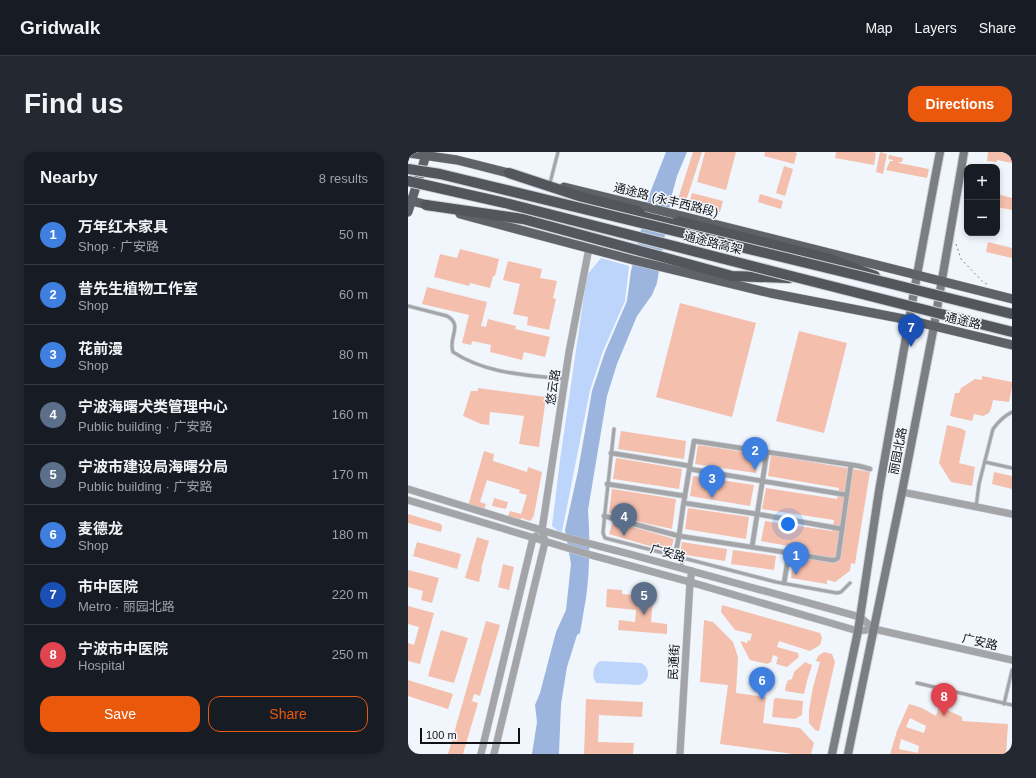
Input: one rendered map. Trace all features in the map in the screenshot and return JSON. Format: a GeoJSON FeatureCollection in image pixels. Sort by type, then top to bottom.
{"type":"FeatureCollection","features":[{"type":"Feature","properties":{"kind":"highway","name":"通途路高架"},"geometry":{"type":"LineString","coordinates":[[408,168],[440,174],[1012,314]]}},
{"type":"Feature","properties":{"kind":"highway"},"geometry":{"type":"LineString","coordinates":[[509,173],[582,197],[827,258],[901,286]]}},
{"type":"Feature","properties":{"kind":"highway","name":"通途路高架"},"geometry":{"type":"LineString","coordinates":[[408,181],[505,203],[1012,332]]}},
{"type":"Feature","properties":{"kind":"highway"},"geometry":{"type":"LineString","coordinates":[[426,205],[523,219],[732,276],[799,278]]}},
{"type":"Feature","properties":{"kind":"main road","name":"丽园北路"},"geometry":{"type":"LineString","coordinates":[[832,754],[858,631],[879,491],[940,152]]}},
{"type":"Feature","properties":{"kind":"main road","name":"丽园北路"},"geometry":{"type":"LineString","coordinates":[[848,754],[902,492],[943,281],[964,152]]}},
{"type":"Feature","properties":{"kind":"main road","name":"通途路 (永丰西路段)"},"geometry":{"type":"LineString","coordinates":[[408,153],[426,154],[457,160],[917,275]]}},
{"type":"Feature","properties":{"kind":"main road"},"geometry":{"type":"LineString","coordinates":[[408,212],[410,201],[426,154]]}},
{"type":"Feature","properties":{"kind":"main road"},"geometry":{"type":"LineString","coordinates":[[410,201],[633,260],[770,294],[909,320]]}},
{"type":"Feature","properties":{"kind":"main road"},"geometry":{"type":"LineString","coordinates":[[917,275],[1012,299]]}},
{"type":"Feature","properties":{"kind":"main road","name":"通途路"},"geometry":{"type":"LineString","coordinates":[[909,320],[1012,345]]}},
{"type":"Feature","properties":{"kind":"street","name":"悠云路"},"geometry":{"type":"LineString","coordinates":[[494,754],[545,542],[542,530],[569,352],[589,248]]}},
{"type":"Feature","properties":{"kind":"street"},"geometry":{"type":"LineString","coordinates":[[675,556],[694,441],[870,469]]}},
{"type":"Feature","properties":{"kind":"street"},"geometry":{"type":"LineString","coordinates":[[752,547],[767,452]]}},
{"type":"Feature","properties":{"kind":"street"},"geometry":{"type":"LineString","coordinates":[[611,453],[847,495]]}},
{"type":"Feature","properties":{"kind":"street"},"geometry":{"type":"LineString","coordinates":[[604,516],[679,536],[835,560],[838,558],[851,465]]}},
{"type":"Feature","properties":{"kind":"street"},"geometry":{"type":"LineString","coordinates":[[607,484],[685,496]]}},
{"type":"Feature","properties":{"kind":"street","name":"广安路"},"geometry":{"type":"LineString","coordinates":[[408,490],[564,537],[860,617],[874,629]]}},
{"type":"Feature","properties":{"kind":"street"},"geometry":{"type":"LineString","coordinates":[[902,492],[1012,514]]}},
{"type":"Feature","properties":{"kind":"street","name":"广安路"},"geometry":{"type":"LineString","coordinates":[[408,500],[545,542],[858,631],[874,629],[1012,660]]}},
{"type":"Feature","properties":{"kind":"street"},"geometry":{"type":"LineString","coordinates":[[684,503],[842,529]]}},
{"type":"Feature","properties":{"kind":"street"},"geometry":{"type":"LineString","coordinates":[[481,754],[533,538],[542,530]]}},
{"type":"Feature","properties":{"kind":"street"},"geometry":{"type":"LineString","coordinates":[[784,583],[789,553]]}},
{"type":"Feature","properties":{"kind":"street","name":"民通街"},"geometry":{"type":"LineString","coordinates":[[680,754],[690,582],[692,571]]}},
{"type":"Feature","properties":{"kind":"lane"},"geometry":{"type":"LineString","coordinates":[[550,183],[558,152]]}},
{"type":"Feature","properties":{"kind":"lane"},"geometry":{"type":"LineString","coordinates":[[408,306],[447,316],[452,319],[455,331],[452,345],[453,352],[476,364],[493,370],[565,379]]}},
{"type":"Feature","properties":{"kind":"lane"},"geometry":{"type":"LineString","coordinates":[[976,507],[979,484],[993,429],[1007,414],[1012,412]]}},
{"type":"Feature","properties":{"kind":"lane"},"geometry":{"type":"LineString","coordinates":[[614,429],[604,516],[603,533],[605,538],[784,583],[837,593],[842,592],[850,583]]}},
{"type":"Feature","properties":{"kind":"lane"},"geometry":{"type":"LineString","coordinates":[[985,462],[1012,468]]}},
{"type":"Feature","properties":{"kind":"lane"},"geometry":{"type":"LineString","coordinates":[[681,568],[683,558]]}},
{"type":"Feature","properties":{"kind":"lane"},"geometry":{"type":"LineString","coordinates":[[1004,704],[1012,670]]}},
{"type":"Feature","properties":{"kind":"lane"},"geometry":{"type":"LineString","coordinates":[[917,683],[1012,705]]}},
{"type":"Feature","properties":{"kind":"path"},"geometry":{"type":"LineString","coordinates":[[956,245],[961,260],[983,282],[989,285]]}},
{"type":"Feature","properties":{"kind":"shaded area"},"geometry":{"type":"Polygon","coordinates":[[[666,152],[687,152],[677,176],[671,198],[657,283],[652,295],[637,316],[617,364],[607,396],[588,510],[589,554],[586,598],[580,633],[577,635],[567,667],[561,704],[559,754],[532,754],[537,722],[535,705],[540,693],[556,632],[566,610],[571,564],[565,530],[578,471],[592,391],[605,352],[627,301],[631,271],[650,193],[666,152]]]}},
{"type":"Feature","properties":{"kind":"shaded area"},"geometry":{"type":"Polygon","coordinates":[[[601,258],[629,266],[625,301],[603,351],[590,390],[562,532],[558,531],[552,526],[560,460],[587,275],[601,258]]]}},
{"type":"Feature","properties":{"kind":"shaded area"},"geometry":{"type":"Polygon","coordinates":[[[600,661],[641,663],[648,671],[648,675],[645,681],[639,685],[596,683],[594,671],[596,665],[600,661]]]}},
{"type":"Feature","properties":{"kind":"building"},"geometry":{"type":"Polygon","coordinates":[[[693,152],[702,152],[685,204],[677,202],[693,152]]]}},
{"type":"Feature","properties":{"kind":"building"},"geometry":{"type":"Polygon","coordinates":[[[705,152],[736,152],[726,190],[697,182],[705,152]]]}},
{"type":"Feature","properties":{"kind":"building"},"geometry":{"type":"Polygon","coordinates":[[[765,152],[797,153],[794,164],[764,156],[765,152]]]}},
{"type":"Feature","properties":{"kind":"building"},"geometry":{"type":"Polygon","coordinates":[[[836,152],[876,153],[874,165],[835,158],[836,152]]]}},
{"type":"Feature","properties":{"kind":"building"},"geometry":{"type":"Polygon","coordinates":[[[880,152],[887,154],[883,174],[876,172],[880,152]]]}},
{"type":"Feature","properties":{"kind":"building"},"geometry":{"type":"Polygon","coordinates":[[[988,152],[1012,152],[1012,163],[997,160],[997,162],[987,161],[988,152]]]}},
{"type":"Feature","properties":{"kind":"building"},"geometry":{"type":"Polygon","coordinates":[[[889,155],[903,158],[902,162],[899,163],[929,169],[927,178],[886,170],[890,161],[893,161],[888,159],[889,155]]]}},
{"type":"Feature","properties":{"kind":"building"},"geometry":{"type":"Polygon","coordinates":[[[784,166],[793,169],[785,196],[776,193],[784,166]]]}},
{"type":"Feature","properties":{"kind":"building"},"geometry":{"type":"Polygon","coordinates":[[[692,193],[723,201],[720,212],[689,204],[692,193]]]}},
{"type":"Feature","properties":{"kind":"building"},"geometry":{"type":"Polygon","coordinates":[[[760,194],[783,201],[781,209],[758,202],[760,194]]]}},
{"type":"Feature","properties":{"kind":"building"},"geometry":{"type":"Polygon","coordinates":[[[1000,195],[1012,198],[1012,210],[1000,208],[1000,195]]]}},
{"type":"Feature","properties":{"kind":"building"},"geometry":{"type":"Polygon","coordinates":[[[988,242],[1012,248],[1012,258],[986,252],[988,242]]]}},
{"type":"Feature","properties":{"kind":"building"},"geometry":{"type":"Polygon","coordinates":[[[460,249],[499,259],[495,276],[493,276],[490,288],[470,283],[469,286],[434,277],[440,254],[457,258],[460,249]]]}},
{"type":"Feature","properties":{"kind":"building"},"geometry":{"type":"Polygon","coordinates":[[[508,261],[542,269],[540,278],[557,281],[553,298],[556,299],[549,330],[527,325],[528,317],[513,314],[520,284],[503,280],[508,261]]]}},
{"type":"Feature","properties":{"kind":"building"},"geometry":{"type":"Polygon","coordinates":[[[427,287],[487,302],[481,326],[486,327],[488,319],[516,326],[515,329],[550,337],[545,357],[524,352],[522,360],[490,352],[491,345],[472,341],[471,345],[462,343],[469,315],[422,304],[427,287]]]}},
{"type":"Feature","properties":{"kind":"building"},"geometry":{"type":"Polygon","coordinates":[[[680,303],[756,323],[732,417],[656,397],[680,303]]]}},
{"type":"Feature","properties":{"kind":"building"},"geometry":{"type":"Polygon","coordinates":[[[799,331],[847,343],[824,433],[776,421],[799,331]]]}},
{"type":"Feature","properties":{"kind":"building"},"geometry":{"type":"Polygon","coordinates":[[[982,376],[1012,382],[1009,402],[993,400],[989,413],[983,416],[974,414],[972,421],[950,416],[955,393],[959,393],[961,388],[975,379],[982,380],[982,376]]]}},
{"type":"Feature","properties":{"kind":"building"},"geometry":{"type":"Polygon","coordinates":[[[478,388],[546,397],[539,447],[519,444],[524,416],[490,412],[489,425],[481,424],[463,416],[471,391],[478,391],[478,388]]]}},
{"type":"Feature","properties":{"kind":"building"},"geometry":{"type":"Polygon","coordinates":[[[947,425],[966,431],[959,463],[975,467],[972,486],[951,482],[939,463],[947,425]]]}},
{"type":"Feature","properties":{"kind":"building"},"geometry":{"type":"Polygon","coordinates":[[[621,431],[686,441],[684,459],[618,449],[621,431]]]}},
{"type":"Feature","properties":{"kind":"building"},"geometry":{"type":"Polygon","coordinates":[[[698,445],[758,454],[756,473],[695,464],[698,445]]]}},
{"type":"Feature","properties":{"kind":"building"},"geometry":{"type":"Polygon","coordinates":[[[484,451],[494,454],[493,461],[527,472],[528,467],[542,472],[534,515],[530,521],[521,518],[520,522],[507,518],[510,511],[521,514],[527,495],[519,493],[520,490],[487,480],[480,502],[486,504],[484,510],[468,506],[484,451]]]}},
{"type":"Feature","properties":{"kind":"building"},"geometry":{"type":"Polygon","coordinates":[[[771,455],[870,472],[855,564],[851,563],[850,571],[835,582],[827,580],[827,584],[791,578],[794,547],[761,541],[765,521],[832,531],[834,520],[762,509],[766,488],[837,499],[839,488],[768,476],[771,455]]]}},
{"type":"Feature","properties":{"kind":"building"},"geometry":{"type":"Polygon","coordinates":[[[616,458],[682,469],[679,489],[613,479],[616,458]]]}},
{"type":"Feature","properties":{"kind":"building"},"geometry":{"type":"Polygon","coordinates":[[[994,472],[1012,476],[1012,489],[992,484],[994,472]]]}},
{"type":"Feature","properties":{"kind":"building"},"geometry":{"type":"Polygon","coordinates":[[[693,476],[754,485],[750,506],[690,496],[693,476]]]}},
{"type":"Feature","properties":{"kind":"building"},"geometry":{"type":"Polygon","coordinates":[[[612,489],[676,499],[672,529],[617,517],[617,514],[609,513],[612,489]]]}},
{"type":"Feature","properties":{"kind":"building"},"geometry":{"type":"Polygon","coordinates":[[[494,498],[508,502],[506,509],[492,506],[494,498]]]}},
{"type":"Feature","properties":{"kind":"building"},"geometry":{"type":"Polygon","coordinates":[[[688,508],[749,517],[746,539],[685,529],[688,508]]]}},
{"type":"Feature","properties":{"kind":"building"},"geometry":{"type":"Polygon","coordinates":[[[408,514],[441,524],[441,532],[408,523],[408,514]]]}},
{"type":"Feature","properties":{"kind":"building"},"geometry":{"type":"Polygon","coordinates":[[[613,521],[674,539],[670,552],[609,534],[613,521]]]}},
{"type":"Feature","properties":{"kind":"building"},"geometry":{"type":"Polygon","coordinates":[[[477,537],[489,541],[479,582],[465,578],[477,537]]]}},
{"type":"Feature","properties":{"kind":"building"},"geometry":{"type":"Polygon","coordinates":[[[417,542],[461,554],[457,569],[413,556],[417,542]]]}},
{"type":"Feature","properties":{"kind":"building"},"geometry":{"type":"Polygon","coordinates":[[[682,542],[727,549],[725,561],[680,554],[682,542]]]}},
{"type":"Feature","properties":{"kind":"building"},"geometry":{"type":"Polygon","coordinates":[[[733,550],[776,556],[774,570],[731,564],[733,550]]]}},
{"type":"Feature","properties":{"kind":"building"},"geometry":{"type":"Polygon","coordinates":[[[503,564],[514,567],[509,590],[498,587],[503,564]]]}},
{"type":"Feature","properties":{"kind":"building"},"geometry":{"type":"Polygon","coordinates":[[[408,570],[439,578],[432,603],[421,600],[423,591],[408,587],[408,570]]]}},
{"type":"Feature","properties":{"kind":"building"},"geometry":{"type":"Polygon","coordinates":[[[607,589],[622,590],[622,594],[653,597],[651,622],[667,624],[667,634],[618,630],[619,620],[635,622],[636,610],[606,607],[607,589]]]}},
{"type":"Feature","properties":{"kind":"building"},"geometry":{"type":"Polygon","coordinates":[[[722,605],[820,633],[822,638],[820,645],[810,651],[779,641],[777,647],[798,653],[799,657],[787,667],[776,664],[778,657],[773,655],[771,662],[767,664],[750,660],[741,641],[747,643],[748,640],[750,641],[752,634],[735,630],[721,612],[722,605]]]}},
{"type":"Feature","properties":{"kind":"building"},"geometry":{"type":"Polygon","coordinates":[[[408,606],[434,613],[420,664],[408,661],[408,643],[414,645],[419,627],[408,624],[408,606]]]}},
{"type":"Feature","properties":{"kind":"building"},"geometry":{"type":"Polygon","coordinates":[[[704,620],[713,622],[733,642],[738,657],[736,693],[766,697],[763,723],[800,728],[814,743],[811,754],[793,754],[720,744],[728,685],[700,682],[704,620]]]}},
{"type":"Feature","properties":{"kind":"building"},"geometry":{"type":"Polygon","coordinates":[[[486,621],[500,625],[480,696],[474,694],[472,701],[478,703],[463,754],[448,754],[486,621]]]}},
{"type":"Feature","properties":{"kind":"building"},"geometry":{"type":"Polygon","coordinates":[[[441,630],[468,638],[454,683],[428,676],[441,630]]]}},
{"type":"Feature","properties":{"kind":"building"},"geometry":{"type":"Polygon","coordinates":[[[824,652],[832,654],[835,662],[819,731],[815,730],[809,723],[809,710],[813,687],[820,662],[816,661],[818,656],[824,652]]]}},
{"type":"Feature","properties":{"kind":"building"},"geometry":{"type":"Polygon","coordinates":[[[805,662],[812,665],[804,694],[785,691],[787,681],[792,679],[794,672],[805,662]]]}},
{"type":"Feature","properties":{"kind":"building"},"geometry":{"type":"Polygon","coordinates":[[[408,680],[453,694],[448,709],[408,696],[408,680]]]}},
{"type":"Feature","properties":{"kind":"building"},"geometry":{"type":"Polygon","coordinates":[[[586,699],[643,702],[642,717],[599,715],[598,742],[634,743],[633,754],[584,754],[586,699]]]}},
{"type":"Feature","properties":{"kind":"building"},"geometry":{"type":"Polygon","coordinates":[[[774,699],[803,701],[802,715],[795,719],[772,717],[774,699]]]}},
{"type":"Feature","properties":{"kind":"building"},"geometry":{"type":"Polygon","coordinates":[[[909,704],[922,708],[936,716],[939,706],[962,717],[962,721],[1008,724],[1006,754],[890,754],[897,731],[909,704]],[[910,718],[906,727],[924,733],[926,726],[910,718]],[[901,739],[899,749],[918,753],[919,746],[901,739]]]}},
{"type":"Feature","properties":{"kind":"place","name":"市中医院"},"geometry":{"type":"Point","coordinates":[911,347]}},
{"type":"Feature","properties":{"kind":"place","name":"昔先生植物工作室"},"geometry":{"type":"Point","coordinates":[755,470]}},
{"type":"Feature","properties":{"kind":"place","name":"花前漫"},"geometry":{"type":"Point","coordinates":[712,498]}},
{"type":"Feature","properties":{"kind":"place","name":"宁波海曙犬类管理中心"},"geometry":{"type":"Point","coordinates":[624,536]}},
{"type":"Feature","properties":{"kind":"place","name":"万年红木家具"},"geometry":{"type":"Point","coordinates":[796,575]}},
{"type":"Feature","properties":{"kind":"place","name":"宁波市建设局海曙分局"},"geometry":{"type":"Point","coordinates":[644,615]}},
{"type":"Feature","properties":{"kind":"place","name":"麦德龙"},"geometry":{"type":"Point","coordinates":[762,700]}},
{"type":"Feature","properties":{"kind":"place","name":"宁波市中医院"},"geometry":{"type":"Point","coordinates":[944,716]}}]}
